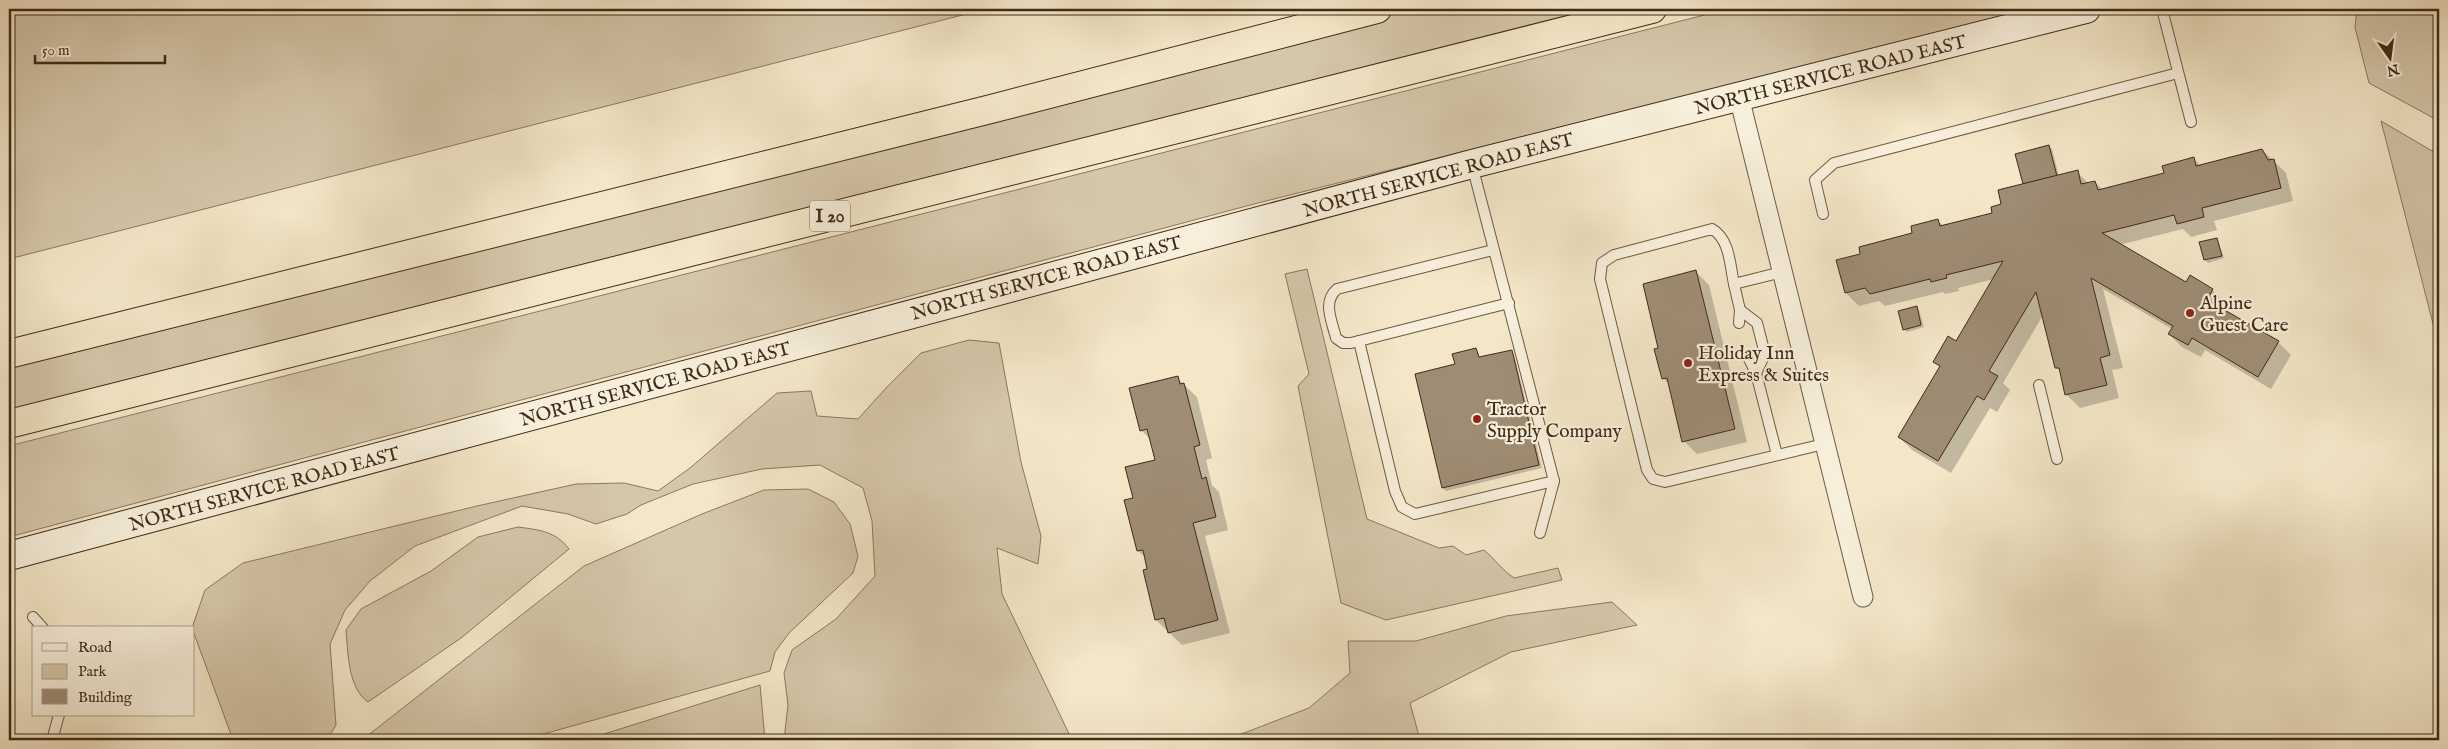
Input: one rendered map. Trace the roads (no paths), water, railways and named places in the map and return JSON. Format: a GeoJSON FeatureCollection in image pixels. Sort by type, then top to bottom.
{"type":"FeatureCollection","features":[{"type":"Feature","properties":{"kind":"highway"},"geometry":{"type":"LineString","coordinates":[[9,354],[991,109],[1377,9]]}},
{"type":"Feature","properties":{"kind":"highway","name":"I 20"},"geometry":{"type":"LineString","coordinates":[[9,424],[1652,9]]}},
{"type":"Feature","properties":{"kind":"street","name":"NORTH SERVICE ROAD EAST"},"geometry":{"type":"LineString","coordinates":[[9,556],[1472,164],[2086,9]]}},
{"type":"Feature","properties":{"kind":"street"},"geometry":{"type":"LineString","coordinates":[[1739,97],[1863,597]]}},
{"type":"Feature","properties":{"kind":"lane"},"geometry":{"type":"LineString","coordinates":[[2162,9],[2191,122]]}},
{"type":"Feature","properties":{"kind":"lane"},"geometry":{"type":"LineString","coordinates":[[1823,214],[1815,180],[1834,163],[2178,73]]}},
{"type":"Feature","properties":{"kind":"lane"},"geometry":{"type":"LineString","coordinates":[[1472,164],[1554,481],[1540,533]]}},
{"type":"Feature","properties":{"kind":"lane"},"geometry":{"type":"LineString","coordinates":[[1739,323],[1740,310],[1724,240],[1719,233],[1712,230],[1614,255],[1602,263],[1600,279],[1647,470],[1653,480],[1665,482],[1824,444]]}},
{"type":"Feature","properties":{"kind":"lane"},"geometry":{"type":"LineString","coordinates":[[1493,250],[1337,289],[1330,295],[1327,303],[1336,338],[1343,343],[1359,341],[1509,303]]}},
{"type":"Feature","properties":{"kind":"lane"},"geometry":{"type":"LineString","coordinates":[[1734,284],[1782,272]]}},
{"type":"Feature","properties":{"kind":"lane"},"geometry":{"type":"LineString","coordinates":[[1740,310],[1756,323],[1765,354],[1756,372]]}},
{"type":"Feature","properties":{"kind":"lane"},"geometry":{"type":"LineString","coordinates":[[1359,341],[1395,491],[1402,507],[1415,514],[1554,481]]}},
{"type":"Feature","properties":{"kind":"lane"},"geometry":{"type":"LineString","coordinates":[[1747,355],[1756,372],[1777,455]]}},
{"type":"Feature","properties":{"kind":"lane"},"geometry":{"type":"LineString","coordinates":[[2039,385],[2057,459]]}},
{"type":"Feature","properties":{"kind":"lane"},"geometry":{"type":"LineString","coordinates":[[33,617],[41,626]]}},
{"type":"Feature","properties":{"kind":"lane"},"geometry":{"type":"LineString","coordinates":[[52,740],[59,716]]}},
{"type":"Feature","properties":{"kind":"place","name":"Alpine Guest Care"},"geometry":{"type":"Point","coordinates":[2190,313]}},
{"type":"Feature","properties":{"kind":"place","name":"Holiday Inn Express & Suites"},"geometry":{"type":"Point","coordinates":[1688,363]}},
{"type":"Feature","properties":{"kind":"place","name":"Tractor Supply Company"},"geometry":{"type":"Point","coordinates":[1477,419]}}]}
